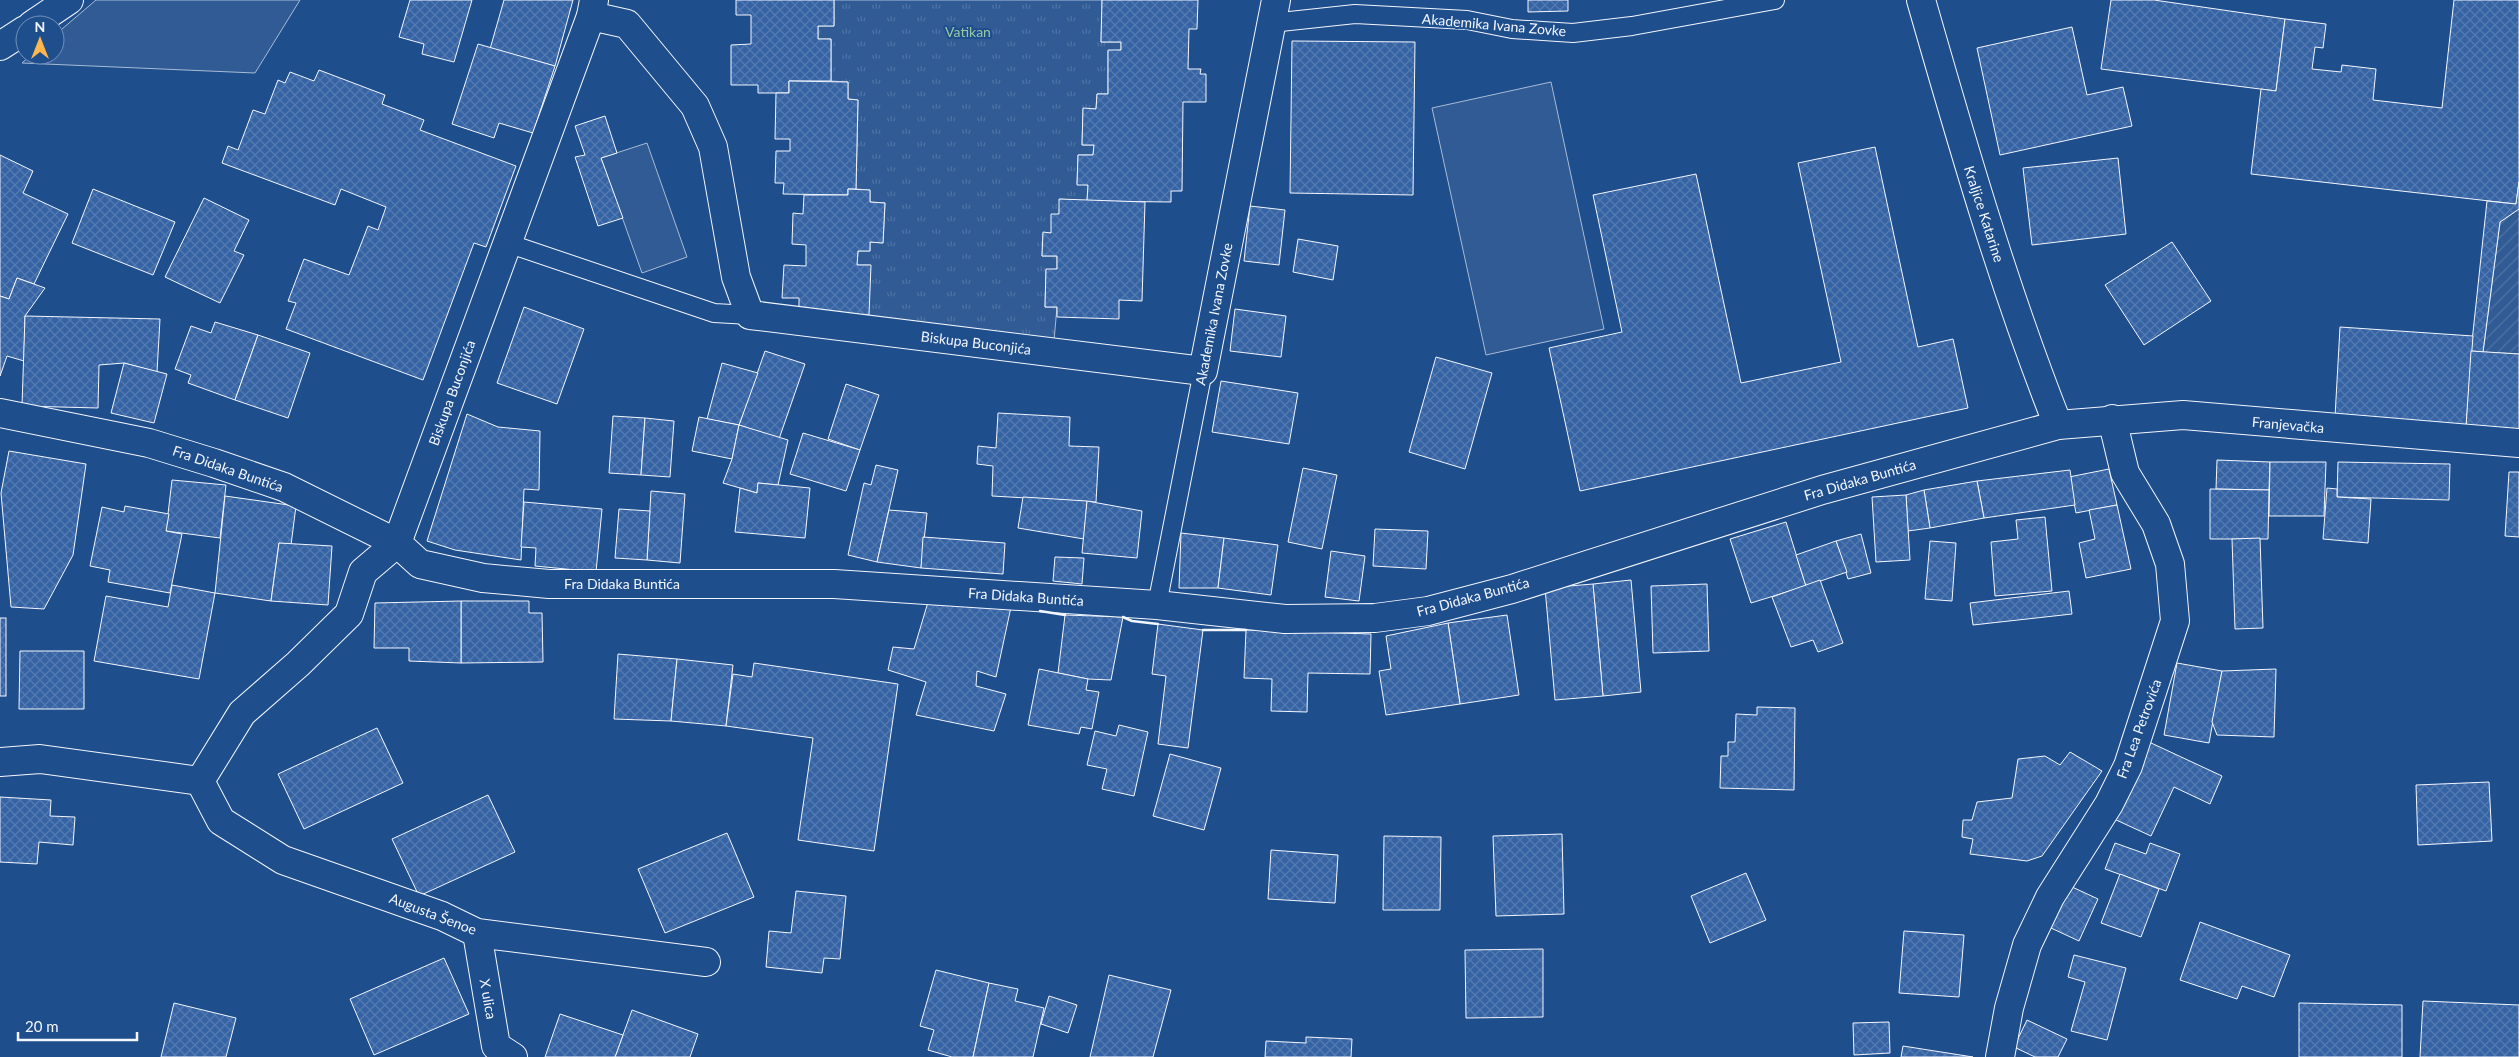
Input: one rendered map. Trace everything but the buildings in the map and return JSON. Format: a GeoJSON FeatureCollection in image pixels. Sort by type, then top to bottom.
{"type":"FeatureCollection","features":[{"type":"Feature","properties":{"kind":"street","name":"Kraljice Katarine"},"geometry":{"type":"LineString","coordinates":[[1921,0],[1967,159],[2002,269],[2058,425]]}},
{"type":"Feature","properties":{"kind":"street","name":"Biskupa Buconjića"},"geometry":{"type":"LineString","coordinates":[[397,543],[593,8],[627,24],[695,106],[713,147],[736,277],[750,315],[1203,371]]}},
{"type":"Feature","properties":{"kind":"street","name":"Akademika Ivana Zovke"},"geometry":{"type":"LineString","coordinates":[[1203,371],[1274,11]]}},
{"type":"Feature","properties":{"kind":"street"},"geometry":{"type":"LineString","coordinates":[[0,46],[15,36]]}},
{"type":"Feature","properties":{"kind":"street","name":"Fra Didaka Buntića"},"geometry":{"type":"LineString","coordinates":[[0,413],[149,443],[214,463],[284,487],[397,543],[420,564],[483,578],[540,583],[834,584],[1156,605],[1286,619],[1375,618],[1428,611],[1512,589],[1822,490],[2058,425]]}},
{"type":"Feature","properties":{"kind":"street","name":"Franjevačka"},"geometry":{"type":"LineString","coordinates":[[2058,425],[2112,419],[2183,415],[2519,443]]}},
{"type":"Feature","properties":{"kind":"street","name":"Fra Lea Petrovića"},"geometry":{"type":"LineString","coordinates":[[2000,1057],[2009,1008],[2027,945],[2050,897],[2110,804],[2128,766],[2175,621],[2170,564],[2156,524],[2125,474],[2112,419]]}},
{"type":"Feature","properties":{"kind":"street"},"geometry":{"type":"LineString","coordinates":[[0,762],[40,759],[200,781],[242,713],[298,664],[349,614],[363,572],[397,543]]}},
{"type":"Feature","properties":{"kind":"street","name":"Augusta Šenoe"},"geometry":{"type":"LineString","coordinates":[[200,781],[221,822],[282,860],[442,916],[477,933],[706,962]]}},
{"type":"Feature","properties":{"kind":"street","name":"X ulica"},"geometry":{"type":"LineString","coordinates":[[477,933],[496,1046],[513,1057]]}},
{"type":"Feature","properties":{"kind":"lane","name":"Akademika Ivana Zovke"},"geometry":{"type":"LineString","coordinates":[[1274,11],[1467,20],[1512,29],[1573,33],[1658,22],[1775,0]]}},
{"type":"Feature","properties":{"kind":"lane","name":"Biskupa Buconjića"},"geometry":{"type":"LineString","coordinates":[[507,244],[714,313],[750,315]]}},
{"type":"Feature","properties":{"kind":"lane","name":"Akademika Ivana Zovke"},"geometry":{"type":"LineString","coordinates":[[1156,605],[1203,371]]}},
{"type":"Feature","properties":{"kind":"shaded area"},"geometry":{"type":"Polygon","coordinates":[[[96,0],[300,0],[255,73],[65,65],[65,26],[96,0]]]}},
{"type":"Feature","properties":{"kind":"shaded area"},"geometry":{"type":"Polygon","coordinates":[[[1551,82],[1604,329],[1486,355],[1432,108],[1551,82]]]}},
{"type":"Feature","properties":{"kind":"shaded area"},"geometry":{"type":"Polygon","coordinates":[[[647,143],[687,257],[642,273],[601,158],[647,143]]]}},
{"type":"Feature","properties":{"kind":"green space","name":"Vatikan"},"geometry":{"type":"Polygon","coordinates":[[[834,0],[1102,0],[1101,42],[1121,42],[1121,50],[1108,51],[1108,94],[1097,94],[1096,109],[1083,109],[1082,145],[1094,145],[1093,155],[1078,155],[1077,184],[1088,185],[1087,201],[1060,199],[1059,214],[1051,233],[1043,233],[1042,256],[1057,256],[1057,269],[1046,270],[1045,307],[1057,307],[1053,352],[867,330],[870,265],[857,265],[858,251],[870,251],[870,242],[883,243],[885,203],[870,202],[870,190],[856,189],[858,100],[848,99],[848,82],[831,81],[831,39],[818,39],[818,26],[834,26],[834,0]]]}},
{"type":"Feature","properties":{"kind":"green space"},"geometry":{"type":"Polygon","coordinates":[[[2519,209],[2519,354],[2483,352],[2500,222],[2519,209]]]}},
{"type":"Feature","properties":{"kind":"wall"},"geometry":{"type":"LineString","coordinates":[[1040,611],[1065,615]]}},
{"type":"Feature","properties":{"kind":"wall"},"geometry":{"type":"LineString","coordinates":[[1123,617],[1132,621],[1158,624]]}},
{"type":"Feature","properties":{"kind":"wall"},"geometry":{"type":"LineString","coordinates":[[1203,630],[1246,630]]}}]}
